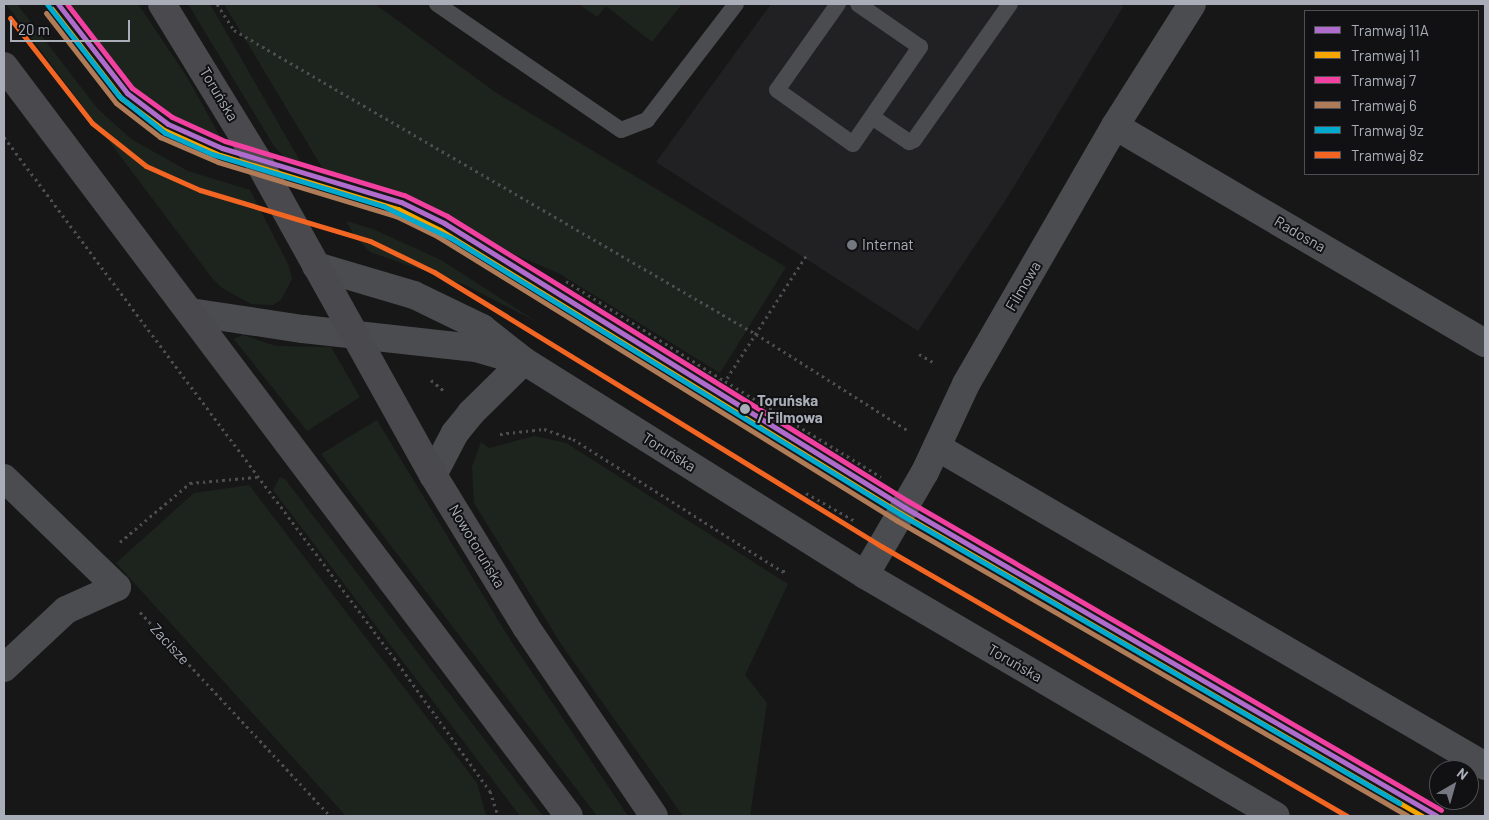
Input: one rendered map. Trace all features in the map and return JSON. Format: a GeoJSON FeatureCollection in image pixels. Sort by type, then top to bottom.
{"type":"FeatureCollection","features":[{"type":"Feature","properties":{"kind":"main road","name":"Toruńska"},"geometry":{"type":"LineString","coordinates":[[162,4],[204,67],[316,266]]}},
{"type":"Feature","properties":{"kind":"main road"},"geometry":{"type":"LineString","coordinates":[[4,66],[568,816]]}},
{"type":"Feature","properties":{"kind":"main road","name":"Nowotoruńska"},"geometry":{"type":"LineString","coordinates":[[316,266],[433,475],[526,627],[654,816]]}},
{"type":"Feature","properties":{"kind":"street","name":"Filmowa"},"geometry":{"type":"LineString","coordinates":[[865,575],[937,447],[966,384],[1115,126],[1192,4]]}},
{"type":"Feature","properties":{"kind":"street","name":"Radosna"},"geometry":{"type":"LineString","coordinates":[[1115,126],[1485,342]]}},
{"type":"Feature","properties":{"kind":"street","name":"Toruńska"},"geometry":{"type":"LineString","coordinates":[[316,266],[433,302],[482,328],[524,361],[865,575],[1274,816]]}},
{"type":"Feature","properties":{"kind":"street"},"geometry":{"type":"LineString","coordinates":[[190,312],[476,348],[524,361]]}},
{"type":"Feature","properties":{"kind":"street"},"geometry":{"type":"LineString","coordinates":[[433,475],[455,433],[471,413],[524,361]]}},
{"type":"Feature","properties":{"kind":"street"},"geometry":{"type":"LineString","coordinates":[[937,447],[1485,766]]}},
{"type":"Feature","properties":{"kind":"street"},"geometry":{"type":"LineString","coordinates":[[4,478],[95,562],[117,587],[66,610],[4,668]]}},
{"type":"Feature","properties":{"kind":"lane"},"geometry":{"type":"LineString","coordinates":[[437,4],[621,130],[647,120],[736,4]]}},
{"type":"Feature","properties":{"kind":"lane"},"geometry":{"type":"LineString","coordinates":[[838,4],[776,90],[853,144],[920,47],[858,4]]}},
{"type":"Feature","properties":{"kind":"lane"},"geometry":{"type":"LineString","coordinates":[[872,117],[909,142],[914,140],[1010,4]]}},
{"type":"Feature","properties":{"kind":"path"},"geometry":{"type":"LineString","coordinates":[[217,4],[234,30],[756,334],[937,447]]}},
{"type":"Feature","properties":{"kind":"path"},"geometry":{"type":"LineString","coordinates":[[4,138],[490,791],[498,816]]}},
{"type":"Feature","properties":{"kind":"path"},"geometry":{"type":"LineString","coordinates":[[725,381],[806,256]]}},
{"type":"Feature","properties":{"kind":"path"},"geometry":{"type":"LineString","coordinates":[[566,281],[882,477],[879,481]]}},
{"type":"Feature","properties":{"kind":"path"},"geometry":{"type":"LineString","coordinates":[[919,354],[933,362]]}},
{"type":"Feature","properties":{"kind":"path"},"geometry":{"type":"LineString","coordinates":[[431,380],[498,434],[544,430],[573,439],[783,572],[825,505],[854,523],[860,513]]}},
{"type":"Feature","properties":{"kind":"path"},"geometry":{"type":"LineString","coordinates":[[95,562],[190,483],[258,477]]}},
{"type":"Feature","properties":{"kind":"path","name":"Zacisze"},"geometry":{"type":"LineString","coordinates":[[117,587],[330,816]]}},
{"type":"Feature","properties":{"kind":"shaded area"},"geometry":{"type":"Polygon","coordinates":[[[6,4],[17,4],[97,108],[131,139],[188,171],[250,190],[289,266],[292,279],[281,300],[273,305],[251,304],[222,288],[212,278],[6,4]]]}},
{"type":"Feature","properties":{"kind":"shaded area"},"geometry":{"type":"Polygon","coordinates":[[[66,4],[138,4],[187,77],[222,140],[171,116],[142,94],[107,60],[66,4]]]}},
{"type":"Feature","properties":{"kind":"shaded area"},"geometry":{"type":"Polygon","coordinates":[[[188,4],[210,4],[300,161],[284,157],[274,146],[188,4]]]}},
{"type":"Feature","properties":{"kind":"shaded area"},"geometry":{"type":"Polygon","coordinates":[[[224,4],[375,4],[495,92],[786,267],[720,373],[560,274],[502,249],[425,203],[323,169],[224,4]]]}},
{"type":"Feature","properties":{"kind":"shaded area"},"geometry":{"type":"Polygon","coordinates":[[[579,4],[682,4],[652,42],[606,6],[597,17],[579,4]]]}},
{"type":"Feature","properties":{"kind":"shaded area"},"geometry":{"type":"Polygon","coordinates":[[[771,4],[1121,4],[1123,7],[1005,201],[918,331],[656,162],[771,4]]]}},
{"type":"Feature","properties":{"kind":"shaded area"},"geometry":{"type":"Polygon","coordinates":[[[346,221],[373,229],[441,260],[537,322],[465,285],[370,252],[355,237],[346,221]]]}},
{"type":"Feature","properties":{"kind":"shaded area"},"geometry":{"type":"Polygon","coordinates":[[[243,335],[276,346],[331,347],[360,397],[307,431],[234,339],[243,335]]]}},
{"type":"Feature","properties":{"kind":"shaded area"},"geometry":{"type":"Polygon","coordinates":[[[377,420],[509,638],[628,816],[597,816],[321,454],[377,420]]]}},
{"type":"Feature","properties":{"kind":"shaded area"},"geometry":{"type":"Polygon","coordinates":[[[534,436],[566,443],[788,584],[745,675],[767,703],[750,816],[683,816],[561,644],[474,503],[472,467],[481,442],[489,448],[534,436]]]}},
{"type":"Feature","properties":{"kind":"shaded area"},"geometry":{"type":"Polygon","coordinates":[[[280,477],[285,479],[543,816],[520,816],[273,490],[280,477]]]}},
{"type":"Feature","properties":{"kind":"shaded area"},"geometry":{"type":"Polygon","coordinates":[[[249,485],[477,783],[486,816],[346,816],[116,563],[194,493],[249,485]]]}},
{"type":"Feature","properties":{"kind":"tram line","name":"9z"},"geometry":{"type":"LineString","coordinates":[[47,4],[119,96],[165,133],[212,154],[383,206],[451,238],[900,514],[1399,803]]}},
{"type":"Feature","properties":{"kind":"tram line","name":"11A"},"geometry":{"type":"LineString","coordinates":[[58,4],[127,93],[168,124],[222,148],[401,202],[444,223],[904,507],[1437,816]]}},
{"type":"Feature","properties":{"kind":"tram line","name":"7"},"geometry":{"type":"LineString","coordinates":[[67,4],[132,88],[172,117],[225,141],[404,195],[447,216],[908,501],[1429,803]]}},
{"type":"Feature","properties":{"kind":"tram line","name":"11"},"geometry":{"type":"LineString","coordinates":[[52,9],[121,98],[164,130],[220,155],[398,209],[440,230],[900,513],[1422,816]]}},
{"type":"Feature","properties":{"kind":"tram line","name":"6"},"geometry":{"type":"LineString","coordinates":[[46,13],[116,103],[160,137],[218,162],[396,216],[437,236],[896,520],[1408,816]]}},
{"type":"Feature","properties":{"kind":"tram line","name":"8z"},"geometry":{"type":"LineString","coordinates":[[10,18],[92,123],[146,166],[200,190],[370,241],[434,272],[881,546],[1347,816]]}},
{"type":"Feature","properties":{"kind":"place","name":"Internat"},"geometry":{"type":"Point","coordinates":[852,245]}},
{"type":"Feature","properties":{"kind":"place","name":"Toruńska / Filmowa"},"geometry":{"type":"Point","coordinates":[745,409]}}]}
